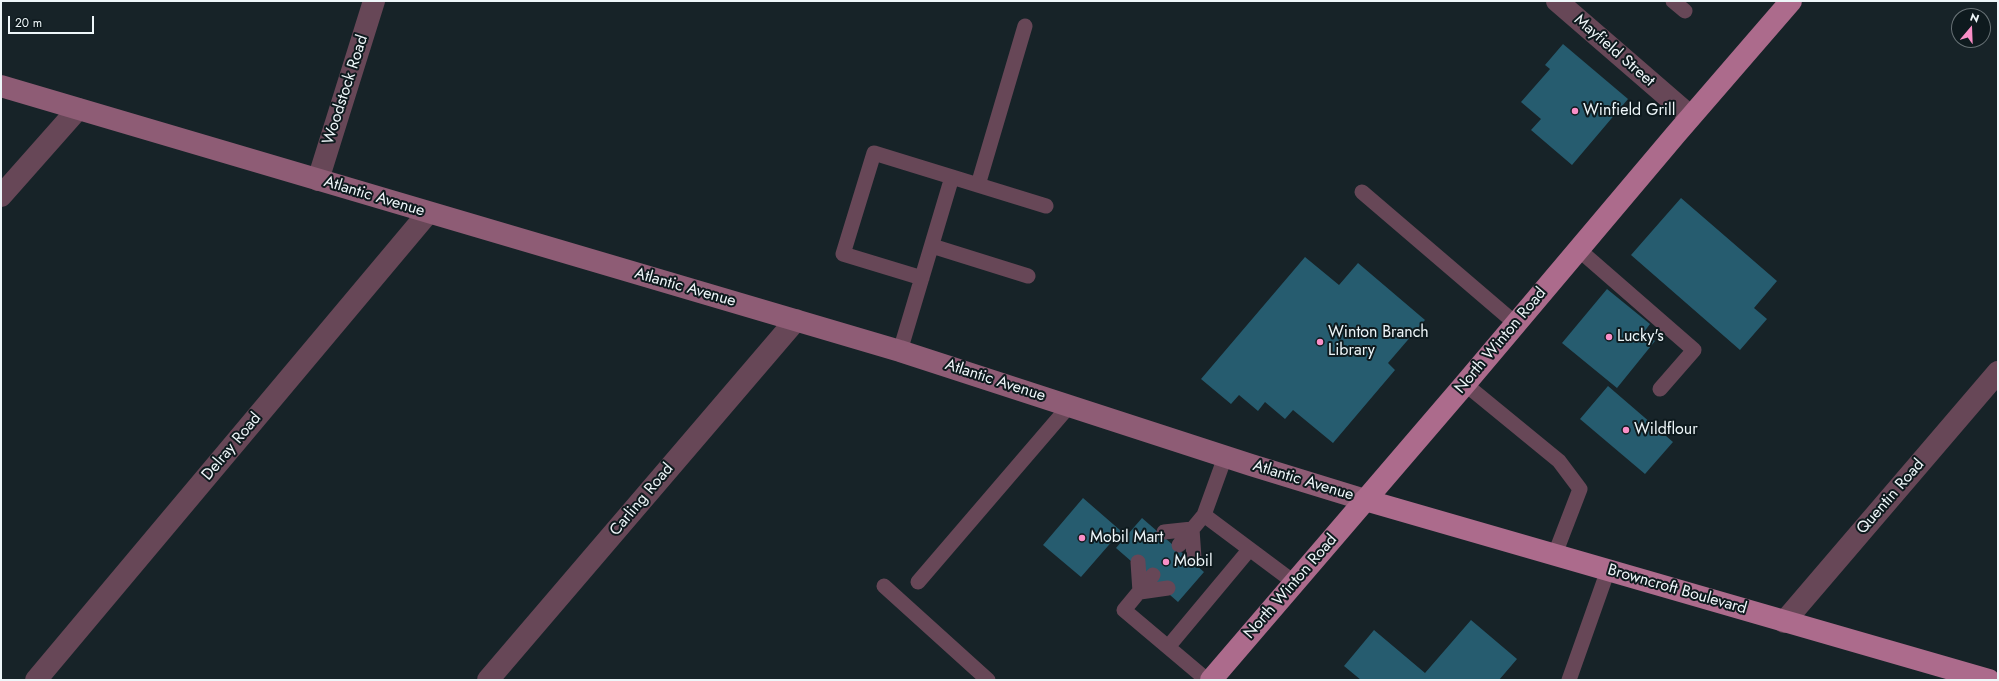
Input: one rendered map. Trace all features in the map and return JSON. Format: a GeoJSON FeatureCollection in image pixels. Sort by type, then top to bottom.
{"type":"FeatureCollection","features":[{"type":"Feature","properties":{"kind":"main road","name":"North Winton Road"},"geometry":{"type":"LineString","coordinates":[[1211,680],[1465,384],[1787,2]]}},
{"type":"Feature","properties":{"kind":"main road","name":"Atlantic Avenue"},"geometry":{"type":"LineString","coordinates":[[1,86],[900,351],[1225,457],[1365,500]]}},
{"type":"Feature","properties":{"kind":"main road","name":"Browncroft Boulevard"},"geometry":{"type":"LineString","coordinates":[[1365,500],[1989,680]]}},
{"type":"Feature","properties":{"kind":"street","name":"Woodstock Road"},"geometry":{"type":"LineString","coordinates":[[318,180],[374,1]]}},
{"type":"Feature","properties":{"kind":"street","name":"Mayfield Street"},"geometry":{"type":"LineString","coordinates":[[1557,1],[1690,116]]}},
{"type":"Feature","properties":{"kind":"street"},"geometry":{"type":"LineString","coordinates":[[1,196],[78,109]]}},
{"type":"Feature","properties":{"kind":"street","name":"Delray Road"},"geometry":{"type":"LineString","coordinates":[[36,680],[428,213]]}},
{"type":"Feature","properties":{"kind":"street","name":"Carling Road"},"geometry":{"type":"LineString","coordinates":[[488,680],[796,320]]}},
{"type":"Feature","properties":{"kind":"street","name":"Quentin Road"},"geometry":{"type":"LineString","coordinates":[[1784,622],[1998,372]]}},
{"type":"Feature","properties":{"kind":"lane"},"geometry":{"type":"LineString","coordinates":[[1673,1],[1685,11]]}},
{"type":"Feature","properties":{"kind":"lane"},"geometry":{"type":"LineString","coordinates":[[978,185],[1025,26]]}},
{"type":"Feature","properties":{"kind":"lane"},"geometry":{"type":"LineString","coordinates":[[922,278],[843,254],[874,153],[1046,206]]}},
{"type":"Feature","properties":{"kind":"lane"},"geometry":{"type":"LineString","coordinates":[[900,351],[952,177]]}},
{"type":"Feature","properties":{"kind":"lane"},"geometry":{"type":"LineString","coordinates":[[1362,192],[1515,323]]}},
{"type":"Feature","properties":{"kind":"lane"},"geometry":{"type":"LineString","coordinates":[[932,246],[1028,276]]}},
{"type":"Feature","properties":{"kind":"lane"},"geometry":{"type":"LineString","coordinates":[[1578,249],[1694,350],[1660,389]]}},
{"type":"Feature","properties":{"kind":"lane"},"geometry":{"type":"LineString","coordinates":[[1465,384],[1559,461],[1580,489],[1555,554]]}},
{"type":"Feature","properties":{"kind":"lane"},"geometry":{"type":"LineString","coordinates":[[918,582],[1070,406]]}},
{"type":"Feature","properties":{"kind":"lane"},"geometry":{"type":"LineString","coordinates":[[1179,545],[1204,514],[1225,457]]}},
{"type":"Feature","properties":{"kind":"lane"},"geometry":{"type":"LineString","coordinates":[[1204,514],[1295,583]]}},
{"type":"Feature","properties":{"kind":"lane"},"geometry":{"type":"LineString","coordinates":[[1164,532],[1192,529]]}},
{"type":"Feature","properties":{"kind":"lane"},"geometry":{"type":"LineString","coordinates":[[1192,529],[1194,558]]}},
{"type":"Feature","properties":{"kind":"lane"},"geometry":{"type":"LineString","coordinates":[[1168,647],[1250,550]]}},
{"type":"Feature","properties":{"kind":"lane"},"geometry":{"type":"LineString","coordinates":[[1138,562],[1140,592]]}},
{"type":"Feature","properties":{"kind":"lane"},"geometry":{"type":"LineString","coordinates":[[1569,680],[1608,570]]}},
{"type":"Feature","properties":{"kind":"lane"},"geometry":{"type":"LineString","coordinates":[[1153,576],[1124,610],[1207,680]]}},
{"type":"Feature","properties":{"kind":"lane"},"geometry":{"type":"LineString","coordinates":[[884,586],[988,680]]}},
{"type":"Feature","properties":{"kind":"lane"},"geometry":{"type":"LineString","coordinates":[[1140,592],[1168,588]]}},
{"type":"Feature","properties":{"kind":"building","name":"Winfield Grill"},"geometry":{"type":"Polygon","coordinates":[[[1563,44],[1628,99],[1572,165],[1531,130],[1541,119],[1521,102],[1550,69],[1545,65],[1563,44]]]}},
{"type":"Feature","properties":{"kind":"building"},"geometry":{"type":"Polygon","coordinates":[[[1681,198],[1777,281],[1754,308],[1767,319],[1740,350],[1631,255],[1681,198]]]}},
{"type":"Feature","properties":{"kind":"building","name":"Winton Branch Library"},"geometry":{"type":"Polygon","coordinates":[[[1305,257],[1339,285],[1358,263],[1425,320],[1388,363],[1395,370],[1333,443],[1293,410],[1285,419],[1265,402],[1258,411],[1239,395],[1231,404],[1201,379],[1305,257]]]}},
{"type":"Feature","properties":{"kind":"building","name":"Lucky's"},"geometry":{"type":"Polygon","coordinates":[[[1607,289],[1650,324],[1644,332],[1655,341],[1617,388],[1562,343],[1607,289]]]}},
{"type":"Feature","properties":{"kind":"building","name":"Wildflour"},"geometry":{"type":"Polygon","coordinates":[[[1608,386],[1673,442],[1645,474],[1580,419],[1608,386]]]}},
{"type":"Feature","properties":{"kind":"building","name":"Mobil Mart"},"geometry":{"type":"Polygon","coordinates":[[[1083,498],[1121,531],[1081,577],[1043,545],[1083,498]]]}},
{"type":"Feature","properties":{"kind":"building"},"geometry":{"type":"Polygon","coordinates":[[[1142,518],[1204,572],[1178,602],[1116,548],[1142,518]]]}},
{"type":"Feature","properties":{"kind":"building"},"geometry":{"type":"Polygon","coordinates":[[[1471,620],[1517,659],[1499,680],[1361,680],[1344,666],[1374,630],[1425,673],[1471,620]]]}},
{"type":"Feature","properties":{"kind":"place","name":"Winfield Grill"},"geometry":{"type":"Point","coordinates":[1575,111]}},
{"type":"Feature","properties":{"kind":"place","name":"Lucky's"},"geometry":{"type":"Point","coordinates":[1609,337]}},
{"type":"Feature","properties":{"kind":"place","name":"Winton Branch Library"},"geometry":{"type":"Point","coordinates":[1320,342]}},
{"type":"Feature","properties":{"kind":"place","name":"Wildflour"},"geometry":{"type":"Point","coordinates":[1626,430]}},
{"type":"Feature","properties":{"kind":"place","name":"Mobil Mart"},"geometry":{"type":"Point","coordinates":[1082,538]}},
{"type":"Feature","properties":{"kind":"place","name":"Mobil"},"geometry":{"type":"Point","coordinates":[1166,562]}}]}
